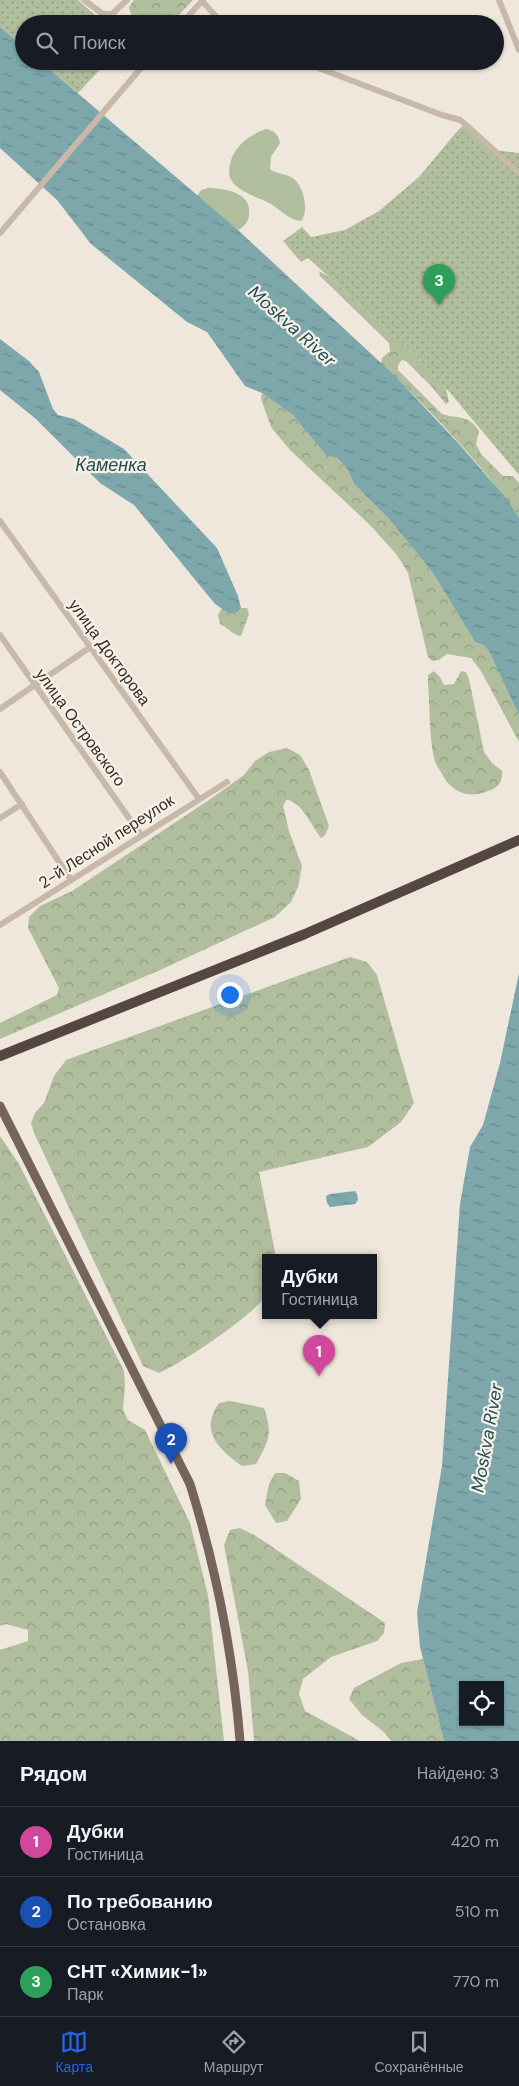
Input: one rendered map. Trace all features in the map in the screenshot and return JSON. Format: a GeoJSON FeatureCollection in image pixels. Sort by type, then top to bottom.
{"type":"FeatureCollection","features":[{"type":"Feature","properties":{"kind":"highway"},"geometry":{"type":"LineString","coordinates":[[0,1056],[305,934],[519,840]]}},
{"type":"Feature","properties":{"kind":"main road"},"geometry":{"type":"LineString","coordinates":[[0,1106],[190,1484],[204,1531],[223,1614],[235,1684],[240,1741]]}},
{"type":"Feature","properties":{"kind":"street"},"geometry":{"type":"LineString","coordinates":[[84,0],[103,14],[112,14],[127,0]]}},
{"type":"Feature","properties":{"kind":"street"},"geometry":{"type":"LineString","coordinates":[[499,0],[519,50]]}},
{"type":"Feature","properties":{"kind":"street"},"geometry":{"type":"LineString","coordinates":[[190,15],[203,1],[215,15]]}},
{"type":"Feature","properties":{"kind":"street"},"geometry":{"type":"LineString","coordinates":[[0,233],[140,70]]}},
{"type":"Feature","properties":{"kind":"street"},"geometry":{"type":"LineString","coordinates":[[324,70],[442,115],[460,120],[519,173]]}},
{"type":"Feature","properties":{"kind":"street","name":"улица Докторова"},"geometry":{"type":"LineString","coordinates":[[0,521],[198,798]]}},
{"type":"Feature","properties":{"kind":"street","name":"улица Островского"},"geometry":{"type":"LineString","coordinates":[[0,635],[141,834]]}},
{"type":"Feature","properties":{"kind":"street"},"geometry":{"type":"LineString","coordinates":[[0,709],[89,648]]}},
{"type":"Feature","properties":{"kind":"street"},"geometry":{"type":"LineString","coordinates":[[0,772],[71,880]]}},
{"type":"Feature","properties":{"kind":"street","name":"2-й Лесной переулок"},"geometry":{"type":"LineString","coordinates":[[0,925],[198,798],[227,782]]}},
{"type":"Feature","properties":{"kind":"street"},"geometry":{"type":"LineString","coordinates":[[0,818],[22,804]]}},
{"type":"Feature","properties":{"kind":"green space"},"geometry":{"type":"Polygon","coordinates":[[[0,0],[78,0],[95,15],[15,15],[15,40],[0,27],[0,0]]]}},
{"type":"Feature","properties":{"kind":"green space"},"geometry":{"type":"Polygon","coordinates":[[[134,0],[193,0],[179,15],[132,15],[129,7],[134,0]]]}},
{"type":"Feature","properties":{"kind":"green space"},"geometry":{"type":"Polygon","coordinates":[[[51,70],[100,70],[78,93],[51,70]]]}},
{"type":"Feature","properties":{"kind":"green space"},"geometry":{"type":"Polygon","coordinates":[[[465,124],[495,150],[519,153],[519,475],[446,388],[413,353],[308,258],[301,262],[283,241],[302,227],[311,237],[345,230],[379,211],[419,177],[465,124]]]}},
{"type":"Feature","properties":{"kind":"green space"},"geometry":{"type":"Polygon","coordinates":[[[266,129],[276,133],[280,143],[271,157],[270,169],[295,180],[303,194],[305,212],[301,221],[289,217],[271,204],[242,190],[234,184],[230,177],[229,170],[234,153],[238,147],[247,138],[266,129]]]}},
{"type":"Feature","properties":{"kind":"green space"},"geometry":{"type":"Polygon","coordinates":[[[208,188],[228,190],[245,199],[248,204],[249,214],[247,222],[238,230],[197,196],[201,190],[208,188]]]}},
{"type":"Feature","properties":{"kind":"green space"},"geometry":{"type":"Polygon","coordinates":[[[319,271],[329,277],[413,353],[446,388],[449,402],[446,404],[407,362],[402,360],[398,365],[398,370],[442,414],[467,419],[479,431],[476,444],[481,454],[503,476],[513,476],[519,483],[519,518],[471,457],[436,418],[381,363],[382,358],[390,351],[389,343],[320,276],[319,271]]]}},
{"type":"Feature","properties":{"kind":"green space"},"geometry":{"type":"Polygon","coordinates":[[[262,393],[293,415],[327,455],[336,457],[347,468],[354,484],[389,519],[433,573],[475,642],[484,645],[491,655],[519,715],[519,742],[481,671],[471,658],[447,654],[439,660],[432,661],[428,657],[408,573],[397,555],[370,525],[290,450],[271,427],[261,399],[262,393]]]}},
{"type":"Feature","properties":{"kind":"green space"},"geometry":{"type":"Polygon","coordinates":[[[222,608],[230,614],[238,612],[241,608],[247,608],[249,614],[241,636],[236,635],[220,624],[218,615],[222,608]]]}},
{"type":"Feature","properties":{"kind":"green space"},"geometry":{"type":"Polygon","coordinates":[[[434,671],[444,685],[454,684],[461,671],[466,672],[484,752],[492,763],[502,771],[501,781],[492,790],[480,794],[460,792],[449,784],[436,764],[431,740],[428,684],[428,675],[434,671]]]}},
{"type":"Feature","properties":{"kind":"green space"},"geometry":{"type":"Polygon","coordinates":[[[287,748],[300,755],[309,770],[329,826],[325,835],[321,838],[301,809],[291,801],[286,800],[283,806],[289,831],[302,866],[298,887],[291,902],[275,917],[160,970],[0,1039],[0,1023],[57,995],[59,988],[28,928],[29,917],[40,906],[72,891],[212,798],[244,775],[255,761],[269,752],[287,748]]]}},
{"type":"Feature","properties":{"kind":"green space"},"geometry":{"type":"Polygon","coordinates":[[[350,957],[367,962],[377,975],[414,1103],[401,1122],[368,1147],[259,1172],[275,1254],[262,1254],[262,1300],[233,1326],[199,1350],[159,1373],[143,1366],[31,1123],[35,1113],[44,1103],[54,1076],[66,1060],[350,957]]]}},
{"type":"Feature","properties":{"kind":"green space"},"geometry":{"type":"Polygon","coordinates":[[[0,1136],[19,1164],[124,1371],[123,1409],[128,1420],[145,1430],[190,1523],[208,1595],[224,1741],[0,1741],[0,1650],[28,1641],[28,1630],[6,1624],[0,1626],[0,1136]]]}},
{"type":"Feature","properties":{"kind":"green space"},"geometry":{"type":"Polygon","coordinates":[[[230,1401],[264,1408],[269,1431],[267,1443],[256,1464],[242,1466],[226,1453],[214,1439],[211,1431],[213,1413],[219,1403],[230,1401]]]}},
{"type":"Feature","properties":{"kind":"green space"},"geometry":{"type":"Polygon","coordinates":[[[275,1473],[285,1473],[299,1481],[301,1499],[287,1521],[276,1523],[265,1505],[269,1484],[275,1473]]]}},
{"type":"Feature","properties":{"kind":"green space"},"geometry":{"type":"Polygon","coordinates":[[[240,1528],[256,1536],[385,1623],[384,1633],[377,1641],[331,1657],[303,1679],[299,1694],[305,1711],[360,1741],[254,1741],[248,1671],[224,1545],[230,1530],[240,1528]]]}},
{"type":"Feature","properties":{"kind":"green space"},"geometry":{"type":"Polygon","coordinates":[[[423,1659],[444,1741],[391,1741],[384,1732],[362,1715],[349,1699],[354,1688],[401,1663],[423,1659]]]}},
{"type":"Feature","properties":{"kind":"water","name":"Moskva River"},"geometry":{"type":"Polygon","coordinates":[[[0,27],[15,40],[15,70],[51,70],[238,230],[395,376],[460,445],[506,498],[519,518],[519,715],[491,655],[484,645],[475,642],[433,573],[389,519],[354,484],[347,468],[336,457],[327,456],[293,415],[262,393],[245,386],[207,332],[187,322],[91,244],[57,200],[0,148],[0,27]]]}},
{"type":"Feature","properties":{"kind":"water","name":"Каменка"},"geometry":{"type":"Polygon","coordinates":[[[0,339],[29,361],[39,372],[53,409],[58,415],[74,419],[124,449],[217,548],[238,596],[241,608],[238,612],[230,614],[215,604],[134,505],[100,483],[36,419],[0,390],[0,339]]]}},
{"type":"Feature","properties":{"kind":"water","name":"Moskva River"},"geometry":{"type":"Polygon","coordinates":[[[519,973],[519,1741],[444,1741],[420,1647],[417,1613],[442,1466],[460,1204],[470,1147],[483,1125],[500,1063],[519,973]]]}},
{"type":"Feature","properties":{"kind":"water"},"geometry":{"type":"Polygon","coordinates":[[[355,1191],[358,1200],[355,1204],[330,1207],[327,1203],[326,1196],[330,1194],[355,1191]]]}},
{"type":"Feature","properties":{"kind":"place","name":"СНТ «Химик-1»"},"geometry":{"type":"Point","coordinates":[439,305]}},
{"type":"Feature","properties":{"kind":"place","name":"Дубки"},"geometry":{"type":"Point","coordinates":[319,1376]}},
{"type":"Feature","properties":{"kind":"place","name":"По требованию"},"geometry":{"type":"Point","coordinates":[171,1464]}}]}
